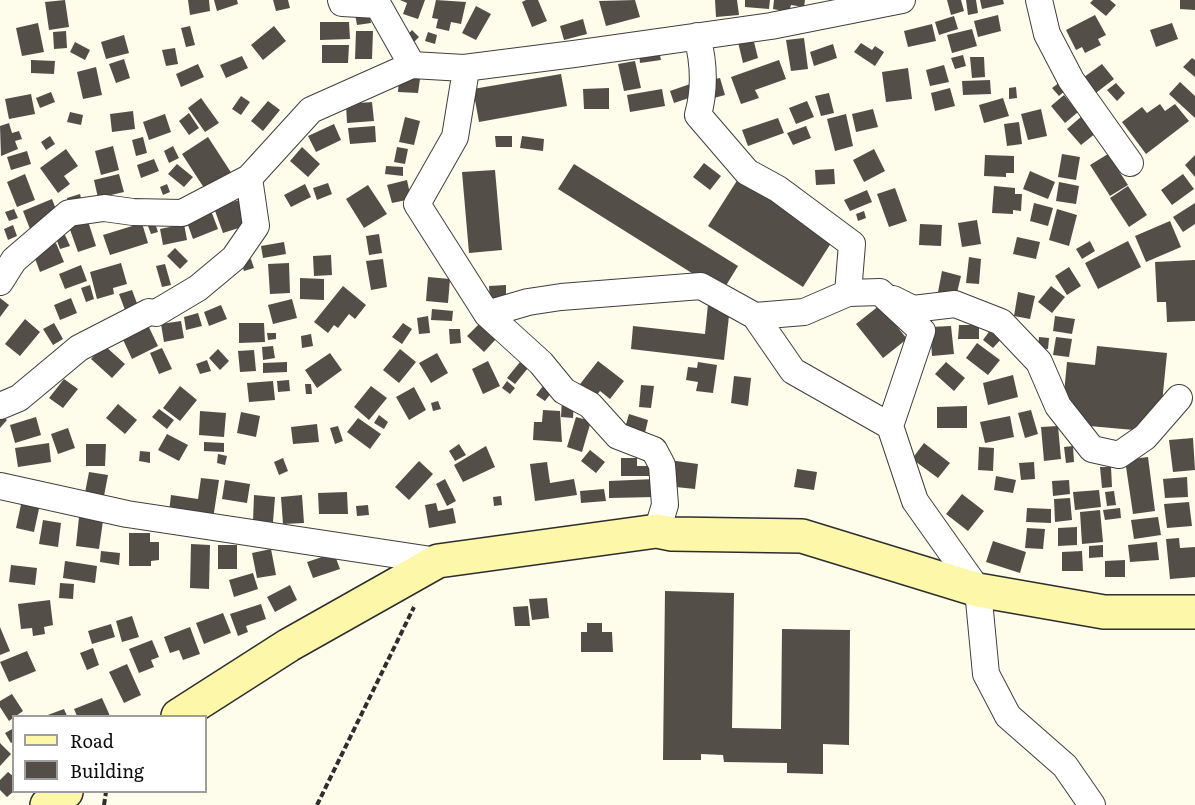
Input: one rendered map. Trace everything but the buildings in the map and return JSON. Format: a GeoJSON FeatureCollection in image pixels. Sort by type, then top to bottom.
{"type":"FeatureCollection","features":[{"type":"Feature","properties":{"kind":"main road"},"geometry":{"type":"LineString","coordinates":[[181,715],[290,645],[438,561],[657,531],[672,534],[802,536],[978,590],[1104,612],[1195,612]]}},
{"type":"Feature","properties":{"kind":"main road"},"geometry":{"type":"LineString","coordinates":[[47,805],[65,793]]}},
{"type":"Feature","properties":{"kind":"street"},"geometry":{"type":"LineString","coordinates":[[341,0],[342,3],[378,5],[412,65]]}},
{"type":"Feature","properties":{"kind":"street"},"geometry":{"type":"LineString","coordinates":[[0,282],[14,260],[69,213],[104,208],[133,213],[182,213],[249,178],[311,110],[412,65],[464,68],[771,26],[902,0]]}},
{"type":"Feature","properties":{"kind":"street"},"geometry":{"type":"LineString","coordinates":[[1039,0],[1047,34],[1071,80],[1130,164]]}},
{"type":"Feature","properties":{"kind":"street"},"geometry":{"type":"LineString","coordinates":[[697,36],[702,56],[703,99],[698,115],[747,172],[778,189],[852,244],[848,293]]}},
{"type":"Feature","properties":{"kind":"street"},"geometry":{"type":"LineString","coordinates":[[464,68],[465,76],[455,137],[417,204],[487,314],[541,363],[564,391],[590,405],[618,436],[654,450],[662,465],[665,505],[657,531]]}},
{"type":"Feature","properties":{"kind":"street"},"geometry":{"type":"LineString","coordinates":[[0,406],[19,398],[79,348],[149,312],[156,313],[198,288],[234,258],[256,226],[249,178]]}},
{"type":"Feature","properties":{"kind":"street"},"geometry":{"type":"LineString","coordinates":[[487,314],[528,302],[561,297],[700,286],[755,316],[793,371],[890,426]]}},
{"type":"Feature","properties":{"kind":"street"},"geometry":{"type":"LineString","coordinates":[[880,292],[922,331],[890,426],[915,501],[978,590],[986,674],[1008,716],[1065,766],[1092,805]]}},
{"type":"Feature","properties":{"kind":"street"},"geometry":{"type":"LineString","coordinates":[[755,316],[804,312],[848,293],[880,292],[913,309],[955,304],[1001,322],[1039,362],[1058,406],[1092,449],[1119,455],[1145,437],[1179,398]]}},
{"type":"Feature","properties":{"kind":"street"},"geometry":{"type":"LineString","coordinates":[[0,486],[127,514],[438,561]]}},
{"type":"Feature","properties":{"kind":"path"},"geometry":{"type":"LineString","coordinates":[[317,805],[416,603]]}}]}
